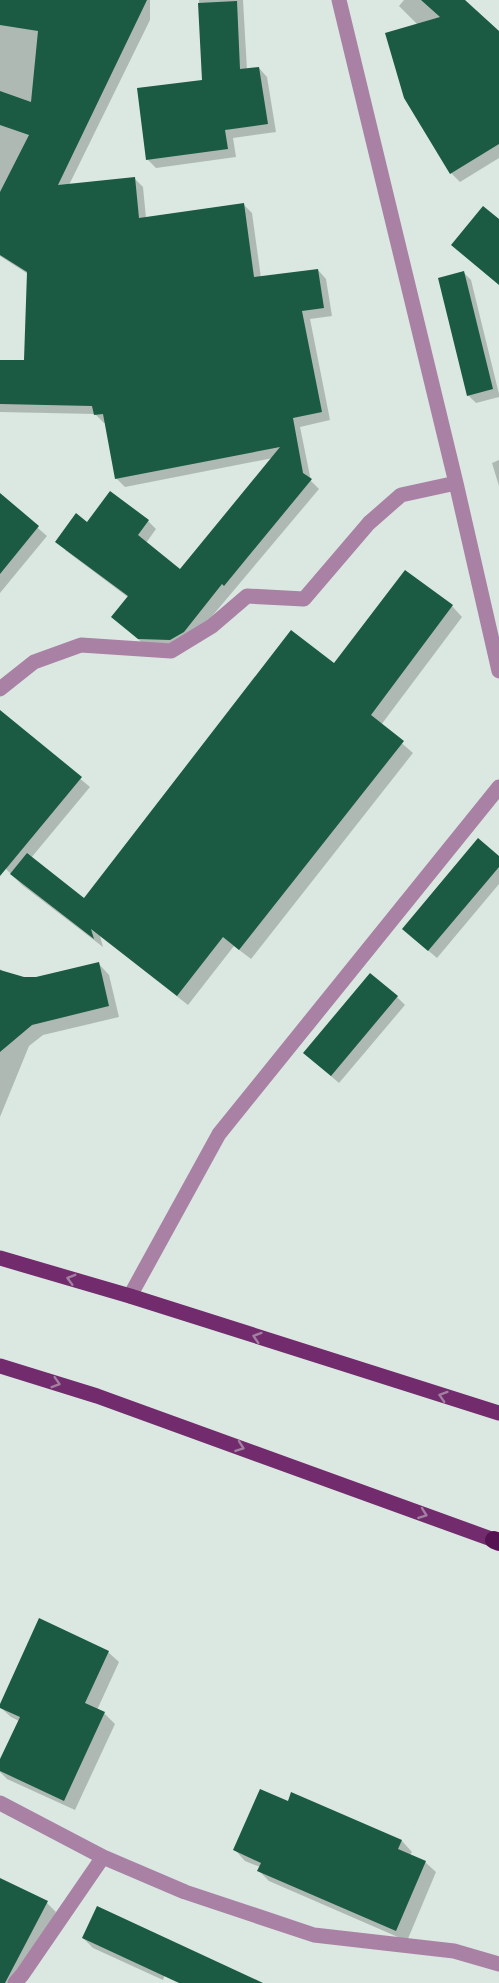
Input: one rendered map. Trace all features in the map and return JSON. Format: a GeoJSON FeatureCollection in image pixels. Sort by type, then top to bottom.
{"type":"FeatureCollection","features":[{"type":"Feature","properties":{"kind":"main road"},"geometry":{"type":"LineString","coordinates":[[0,1258],[130,1296],[499,1413]]}},
{"type":"Feature","properties":{"kind":"main road"},"geometry":{"type":"LineString","coordinates":[[0,1366],[97,1396],[497,1541]]}},
{"type":"Feature","properties":{"kind":"street"},"geometry":{"type":"LineString","coordinates":[[339,0],[456,483],[499,672]]}},
{"type":"Feature","properties":{"kind":"street"},"geometry":{"type":"LineString","coordinates":[[0,689],[34,662],[81,645],[171,651],[212,626],[247,597],[304,599],[369,524],[401,495],[456,483]]}},
{"type":"Feature","properties":{"kind":"street"},"geometry":{"type":"LineString","coordinates":[[130,1296],[219,1134],[499,787]]}},
{"type":"Feature","properties":{"kind":"street"},"geometry":{"type":"LineString","coordinates":[[0,1803],[103,1857],[185,1892],[314,1935],[454,1951],[499,1964]]}},
{"type":"Feature","properties":{"kind":"street"},"geometry":{"type":"LineString","coordinates":[[15,1983],[103,1857]]}},
{"type":"Feature","properties":{"kind":"building"},"geometry":{"type":"Polygon","coordinates":[[[0,0],[147,0],[58,185],[135,177],[139,218],[244,203],[254,277],[318,269],[324,308],[302,311],[322,412],[293,418],[303,473],[312,479],[184,632],[170,640],[138,639],[111,617],[128,596],[55,542],[76,513],[87,522],[110,491],[149,520],[138,535],[180,569],[280,447],[115,479],[103,414],[94,415],[92,406],[0,404],[0,360],[24,360],[27,272],[0,255],[0,192],[29,135],[0,125],[0,91],[31,102],[38,31],[0,25],[0,0]]]}},
{"type":"Feature","properties":{"kind":"building"},"geometry":{"type":"Polygon","coordinates":[[[421,0],[465,0],[499,31],[499,144],[450,174],[404,98],[385,33],[440,17],[421,0]]]}},
{"type":"Feature","properties":{"kind":"building"},"geometry":{"type":"Polygon","coordinates":[[[237,1],[240,69],[259,67],[268,124],[225,130],[228,149],[146,160],[137,88],[202,80],[198,3],[237,1]]]}},
{"type":"Feature","properties":{"kind":"building"},"geometry":{"type":"Polygon","coordinates":[[[483,206],[499,219],[499,285],[451,245],[483,206]]]}},
{"type":"Feature","properties":{"kind":"building"},"geometry":{"type":"Polygon","coordinates":[[[464,271],[493,389],[467,396],[438,278],[464,271]]]}},
{"type":"Feature","properties":{"kind":"building"},"geometry":{"type":"Polygon","coordinates":[[[0,493],[39,526],[0,574],[0,493]]]}},
{"type":"Feature","properties":{"kind":"building"},"geometry":{"type":"Polygon","coordinates":[[[405,570],[453,605],[371,715],[404,741],[239,950],[223,937],[177,996],[91,929],[94,939],[10,874],[27,853],[84,898],[291,630],[334,663],[405,570]]]}},
{"type":"Feature","properties":{"kind":"building"},"geometry":{"type":"Polygon","coordinates":[[[0,710],[82,777],[0,876],[0,710]]]}},
{"type":"Feature","properties":{"kind":"building"},"geometry":{"type":"Polygon","coordinates":[[[478,838],[499,856],[499,867],[428,951],[402,929],[478,838]]]}},
{"type":"Feature","properties":{"kind":"building"},"geometry":{"type":"Polygon","coordinates":[[[99,962],[109,1006],[32,1025],[0,1052],[0,970],[24,977],[36,977],[99,962]]]}},
{"type":"Feature","properties":{"kind":"building"},"geometry":{"type":"Polygon","coordinates":[[[370,973],[398,996],[331,1076],[303,1053],[370,973]]]}},
{"type":"Feature","properties":{"kind":"building"},"geometry":{"type":"Polygon","coordinates":[[[39,1618],[109,1651],[85,1703],[105,1712],[64,1801],[0,1771],[0,1759],[20,1717],[0,1708],[0,1704],[39,1618]]]}},
{"type":"Feature","properties":{"kind":"building"},"geometry":{"type":"Polygon","coordinates":[[[260,1789],[288,1801],[291,1792],[402,1840],[398,1849],[426,1861],[396,1931],[257,1871],[261,1863],[233,1850],[260,1789]]]}},
{"type":"Feature","properties":{"kind":"building"},"geometry":{"type":"Polygon","coordinates":[[[0,1878],[48,1901],[5,1983],[0,1983],[0,1878]]]}},
{"type":"Feature","properties":{"kind":"building"},"geometry":{"type":"Polygon","coordinates":[[[97,1906],[263,1983],[179,1983],[82,1938],[97,1906]]]}}]}
